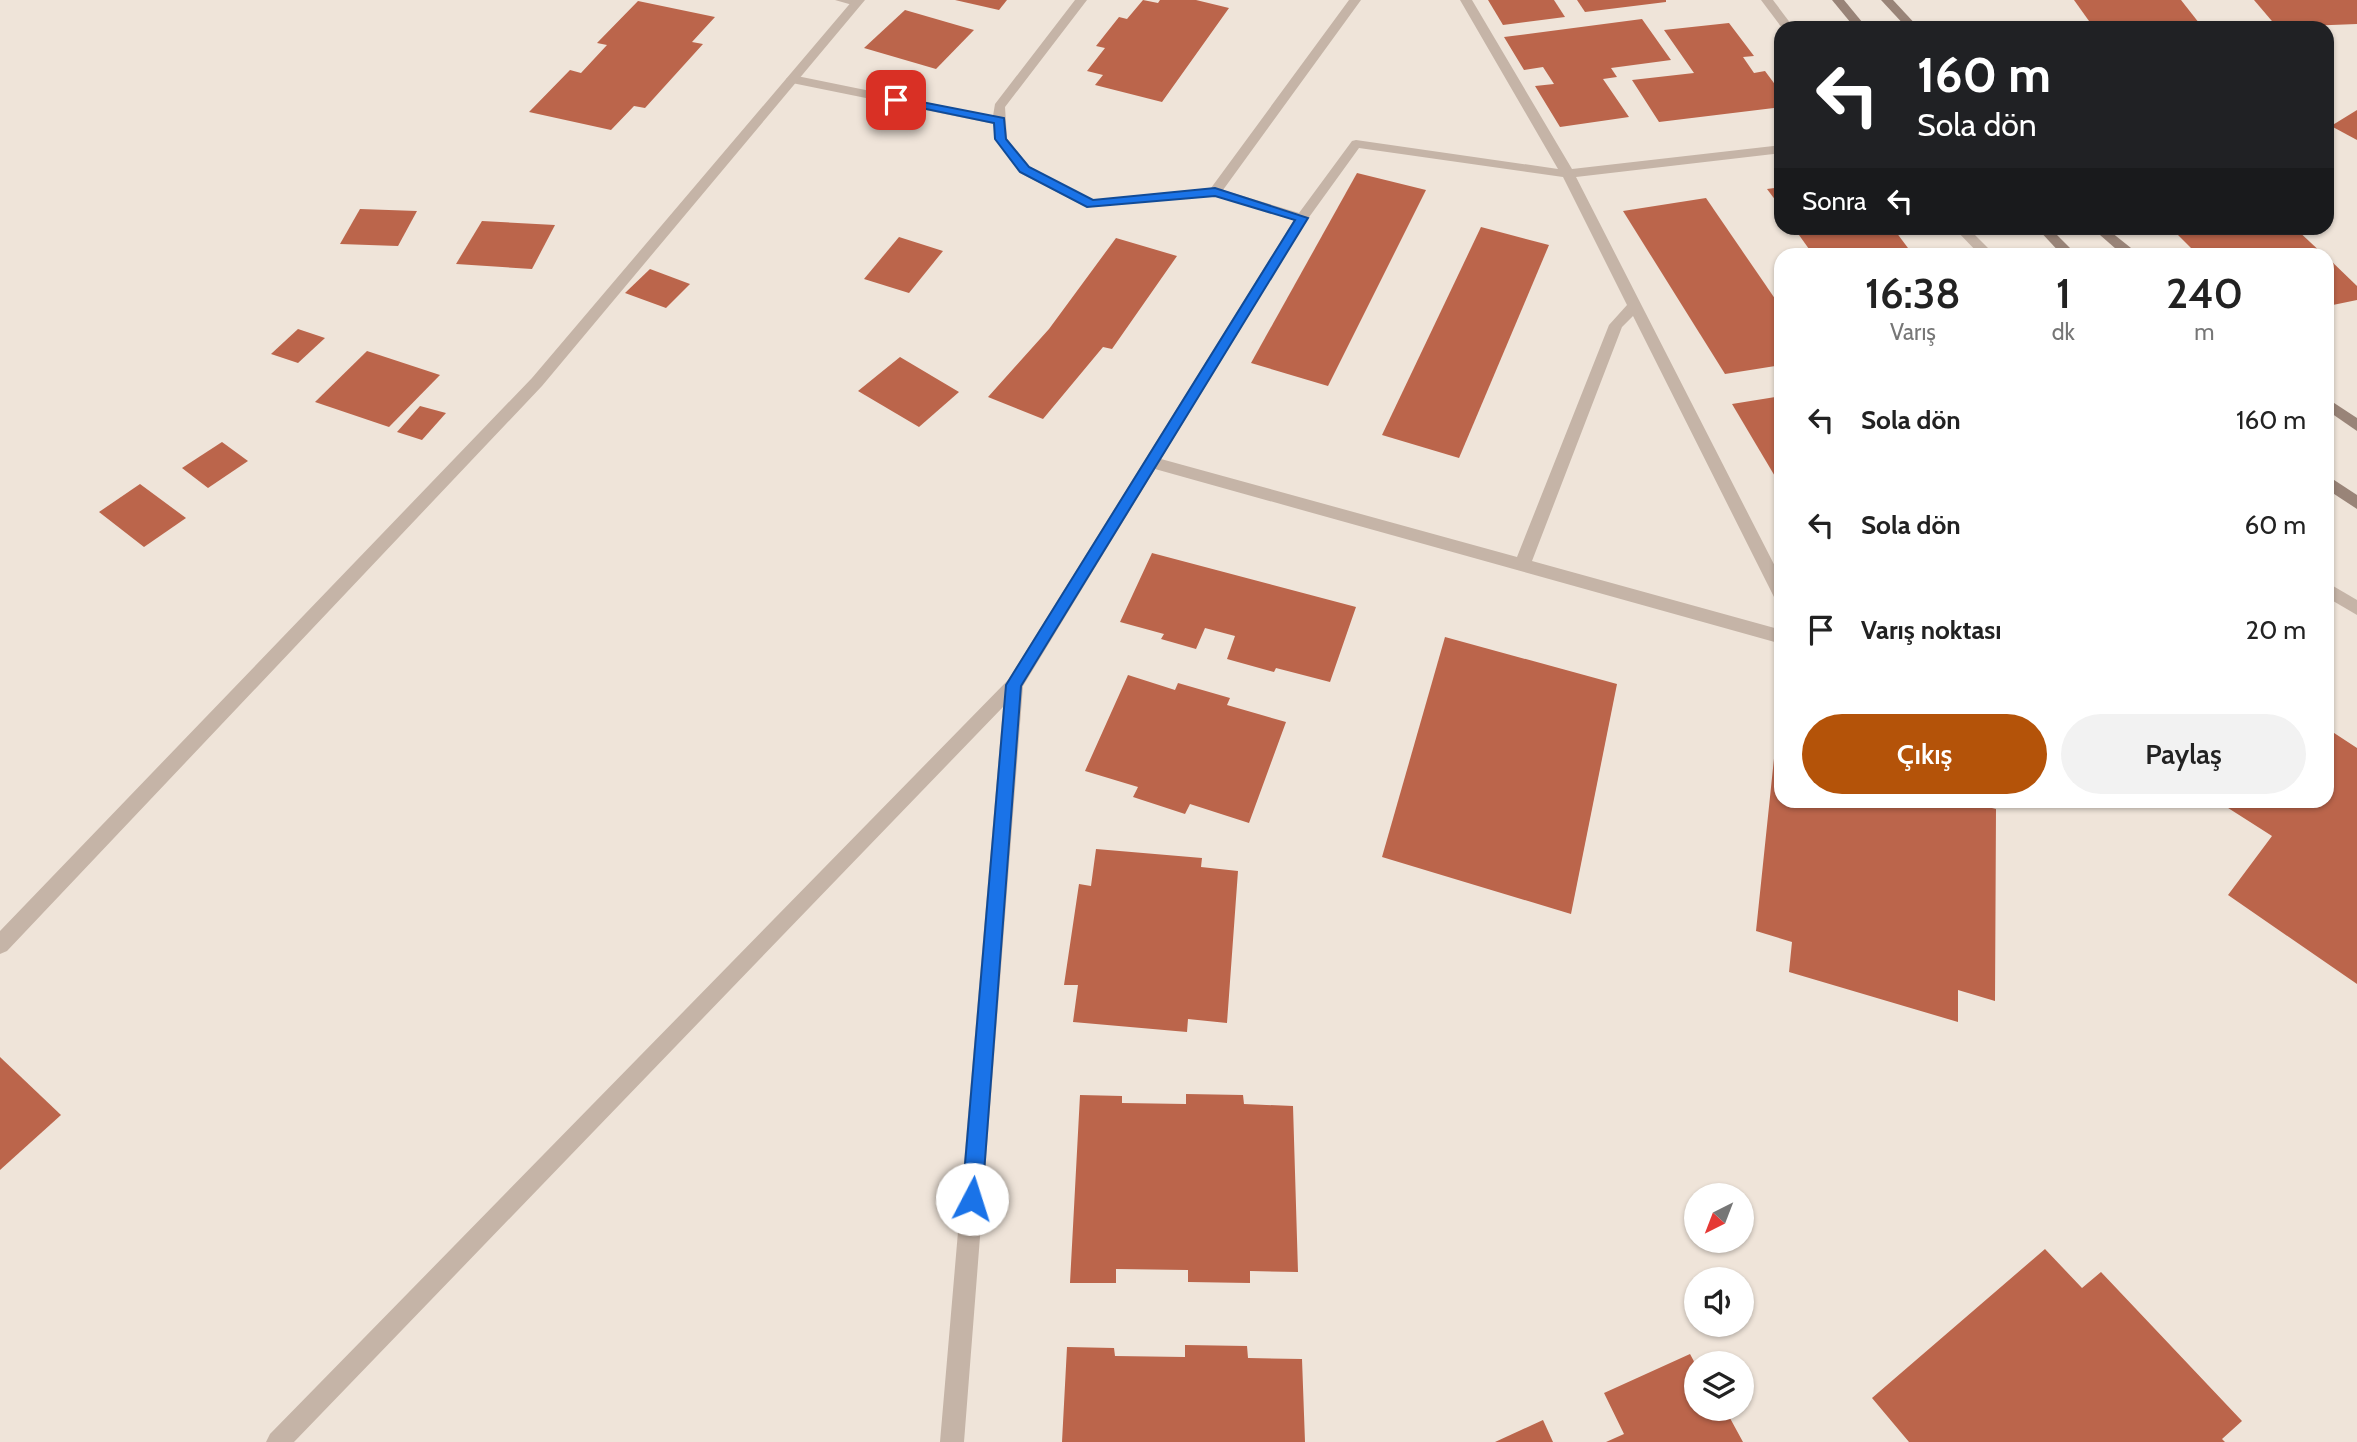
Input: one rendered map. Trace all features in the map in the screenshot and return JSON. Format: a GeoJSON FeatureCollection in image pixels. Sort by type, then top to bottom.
{"type":"FeatureCollection","features":[{"type":"Feature","properties":{"kind":"main road"},"geometry":{"type":"LineString","coordinates":[[1838,0],[1855,21]]}},
{"type":"Feature","properties":{"kind":"main road"},"geometry":{"type":"LineString","coordinates":[[1887,0],[1906,21]]}},
{"type":"Feature","properties":{"kind":"main road"},"geometry":{"type":"LineString","coordinates":[[2050,235],[2063,248]]}},
{"type":"Feature","properties":{"kind":"main road"},"geometry":{"type":"LineString","coordinates":[[2107,235],[2124,248]]}},
{"type":"Feature","properties":{"kind":"main road"},"geometry":{"type":"LineString","coordinates":[[2334,409],[2357,426]]}},
{"type":"Feature","properties":{"kind":"main road"},"geometry":{"type":"LineString","coordinates":[[2334,486],[2357,503]]}},
{"type":"Feature","properties":{"kind":"street"},"geometry":{"type":"LineString","coordinates":[[1081,0],[999,107],[1000,139],[1025,170],[1091,204],[1215,192],[1302,218]]}},
{"type":"Feature","properties":{"kind":"street"},"geometry":{"type":"LineString","coordinates":[[1215,192],[1355,0]]}},
{"type":"Feature","properties":{"kind":"street"},"geometry":{"type":"LineString","coordinates":[[1466,0],[1568,174],[1774,581]]}},
{"type":"Feature","properties":{"kind":"street"},"geometry":{"type":"LineString","coordinates":[[1766,0],[1782,21]]}},
{"type":"Feature","properties":{"kind":"street"},"geometry":{"type":"LineString","coordinates":[[0,945],[537,382],[792,79],[852,1]]}},
{"type":"Feature","properties":{"kind":"street"},"geometry":{"type":"LineString","coordinates":[[792,79],[1000,121]]}},
{"type":"Feature","properties":{"kind":"street"},"geometry":{"type":"LineString","coordinates":[[278,1442],[1014,685],[1302,218],[1356,144],[1568,174],[1774,150]]}},
{"type":"Feature","properties":{"kind":"street"},"geometry":{"type":"LineString","coordinates":[[1968,235],[1981,248]]}},
{"type":"Feature","properties":{"kind":"street"},"geometry":{"type":"LineString","coordinates":[[1522,566],[1616,325],[1635,306]]}},
{"type":"Feature","properties":{"kind":"street"},"geometry":{"type":"LineString","coordinates":[[1151,462],[1774,636]]}},
{"type":"Feature","properties":{"kind":"street"},"geometry":{"type":"LineString","coordinates":[[2334,594],[2357,608]]}},
{"type":"Feature","properties":{"kind":"street"},"geometry":{"type":"LineString","coordinates":[[952,1442],[1014,685]]}},
{"type":"Feature","properties":{"kind":"building"},"geometry":{"type":"Polygon","coordinates":[[[955,0],[1007,0],[999,10],[955,0]]]}},
{"type":"Feature","properties":{"kind":"building"},"geometry":{"type":"Polygon","coordinates":[[[1143,0],[1158,3],[1160,0],[1196,0],[1229,8],[1162,102],[1095,85],[1103,75],[1087,71],[1105,48],[1096,46],[1119,17],[1127,19],[1143,0]]]}},
{"type":"Feature","properties":{"kind":"building"},"geometry":{"type":"Polygon","coordinates":[[[1488,0],[1554,0],[1565,17],[1503,25],[1488,0]]]}},
{"type":"Feature","properties":{"kind":"building"},"geometry":{"type":"Polygon","coordinates":[[[1577,0],[1666,0],[1666,2],[1585,12],[1577,0]]]}},
{"type":"Feature","properties":{"kind":"building"},"geometry":{"type":"Polygon","coordinates":[[[2074,0],[2181,0],[2198,21],[2089,21],[2074,0]]]}},
{"type":"Feature","properties":{"kind":"building"},"geometry":{"type":"Polygon","coordinates":[[[2254,0],[2357,0],[2357,24],[2334,25],[2334,21],[2272,21],[2254,0]]]}},
{"type":"Feature","properties":{"kind":"building"},"geometry":{"type":"Polygon","coordinates":[[[638,1],[715,17],[692,42],[703,44],[645,108],[634,106],[611,130],[529,112],[570,70],[581,73],[607,45],[597,43],[638,1]]]}},
{"type":"Feature","properties":{"kind":"building"},"geometry":{"type":"Polygon","coordinates":[[[905,10],[974,30],[936,69],[864,48],[905,10]]]}},
{"type":"Feature","properties":{"kind":"building"},"geometry":{"type":"Polygon","coordinates":[[[1642,19],[1671,60],[1611,68],[1617,77],[1603,79],[1629,117],[1560,127],[1535,86],[1554,84],[1543,67],[1524,70],[1504,37],[1642,19]]]}},
{"type":"Feature","properties":{"kind":"building"},"geometry":{"type":"Polygon","coordinates":[[[1729,23],[1754,56],[1743,57],[1754,73],[1765,71],[1774,83],[1774,108],[1659,122],[1632,80],[1694,73],[1664,30],[1729,23]]]}},
{"type":"Feature","properties":{"kind":"building"},"geometry":{"type":"Polygon","coordinates":[[[2357,110],[2357,140],[2334,128],[2334,124],[2357,110]]]}},
{"type":"Feature","properties":{"kind":"building"},"geometry":{"type":"Polygon","coordinates":[[[1357,173],[1426,190],[1328,386],[1251,363],[1357,173]]]}},
{"type":"Feature","properties":{"kind":"building"},"geometry":{"type":"Polygon","coordinates":[[[1774,188],[1774,198],[1767,189],[1774,188]]]}},
{"type":"Feature","properties":{"kind":"building"},"geometry":{"type":"Polygon","coordinates":[[[1706,198],[1774,297],[1774,366],[1725,374],[1623,211],[1706,198]]]}},
{"type":"Feature","properties":{"kind":"building"},"geometry":{"type":"Polygon","coordinates":[[[360,209],[417,211],[398,246],[340,244],[360,209]]]}},
{"type":"Feature","properties":{"kind":"building"},"geometry":{"type":"Polygon","coordinates":[[[482,221],[555,225],[532,269],[456,264],[482,221]]]}},
{"type":"Feature","properties":{"kind":"building"},"geometry":{"type":"Polygon","coordinates":[[[1481,227],[1549,245],[1459,458],[1382,435],[1481,227]]]}},
{"type":"Feature","properties":{"kind":"building"},"geometry":{"type":"Polygon","coordinates":[[[1799,235],[1898,235],[1908,248],[1808,248],[1799,235]]]}},
{"type":"Feature","properties":{"kind":"building"},"geometry":{"type":"Polygon","coordinates":[[[2178,235],[2302,235],[2316,248],[2191,248],[2178,235]]]}},
{"type":"Feature","properties":{"kind":"building"},"geometry":{"type":"Polygon","coordinates":[[[899,237],[943,251],[909,293],[864,279],[899,237]]]}},
{"type":"Feature","properties":{"kind":"building"},"geometry":{"type":"Polygon","coordinates":[[[1116,238],[1177,256],[1112,349],[1103,347],[1043,419],[988,397],[1049,329],[1116,238]]]}},
{"type":"Feature","properties":{"kind":"building"},"geometry":{"type":"Polygon","coordinates":[[[2334,264],[2357,286],[2357,300],[2334,305],[2334,264]]]}},
{"type":"Feature","properties":{"kind":"building"},"geometry":{"type":"Polygon","coordinates":[[[650,269],[690,284],[666,308],[625,293],[650,269]]]}},
{"type":"Feature","properties":{"kind":"building"},"geometry":{"type":"Polygon","coordinates":[[[298,329],[325,338],[298,363],[271,354],[298,329]]]}},
{"type":"Feature","properties":{"kind":"building"},"geometry":{"type":"Polygon","coordinates":[[[367,351],[440,375],[389,427],[315,402],[367,351]]]}},
{"type":"Feature","properties":{"kind":"building"},"geometry":{"type":"Polygon","coordinates":[[[900,357],[959,392],[919,427],[858,391],[900,357]]]}},
{"type":"Feature","properties":{"kind":"building"},"geometry":{"type":"Polygon","coordinates":[[[1774,397],[1774,475],[1732,404],[1774,397]]]}},
{"type":"Feature","properties":{"kind":"building"},"geometry":{"type":"Polygon","coordinates":[[[420,406],[446,413],[422,440],[397,432],[420,406]]]}},
{"type":"Feature","properties":{"kind":"building"},"geometry":{"type":"Polygon","coordinates":[[[222,442],[248,461],[208,488],[182,468],[222,442]]]}},
{"type":"Feature","properties":{"kind":"building"},"geometry":{"type":"Polygon","coordinates":[[[140,484],[186,518],[144,547],[99,512],[140,484]]]}},
{"type":"Feature","properties":{"kind":"building"},"geometry":{"type":"Polygon","coordinates":[[[1152,553],[1356,607],[1330,682],[1276,668],[1274,672],[1227,659],[1235,636],[1205,628],[1196,649],[1161,639],[1164,634],[1120,622],[1152,553]]]}},
{"type":"Feature","properties":{"kind":"building"},"geometry":{"type":"Polygon","coordinates":[[[1445,637],[1617,684],[1571,914],[1382,857],[1445,637]]]}},
{"type":"Feature","properties":{"kind":"building"},"geometry":{"type":"Polygon","coordinates":[[[1128,675],[1175,690],[1178,683],[1230,698],[1227,705],[1286,722],[1249,823],[1190,804],[1185,814],[1133,797],[1138,787],[1085,771],[1128,675]]]}},
{"type":"Feature","properties":{"kind":"building"},"geometry":{"type":"Polygon","coordinates":[[[2334,733],[2357,748],[2357,984],[2228,895],[2272,836],[2228,808],[2334,808],[2334,733]]]}},
{"type":"Feature","properties":{"kind":"building"},"geometry":{"type":"Polygon","coordinates":[[[1774,759],[1774,808],[1996,809],[1995,1001],[1958,990],[1958,1022],[1789,972],[1792,942],[1756,931],[1774,759]]]}},
{"type":"Feature","properties":{"kind":"building"},"geometry":{"type":"Polygon","coordinates":[[[1096,849],[1202,858],[1201,867],[1238,871],[1227,1023],[1188,1019],[1187,1032],[1073,1022],[1078,985],[1064,985],[1079,884],[1091,886],[1096,849]]]}},
{"type":"Feature","properties":{"kind":"building"},"geometry":{"type":"Polygon","coordinates":[[[0,1057],[61,1115],[0,1170],[0,1057]]]}},
{"type":"Feature","properties":{"kind":"building"},"geometry":{"type":"Polygon","coordinates":[[[1186,1094],[1243,1095],[1244,1104],[1293,1106],[1298,1272],[1250,1271],[1250,1283],[1188,1282],[1188,1270],[1116,1269],[1116,1283],[1070,1283],[1080,1095],[1122,1096],[1122,1103],[1186,1104],[1186,1094]]]}},
{"type":"Feature","properties":{"kind":"building"},"geometry":{"type":"Polygon","coordinates":[[[2045,1249],[2082,1288],[2101,1272],[2242,1421],[2222,1439],[2225,1442],[1909,1442],[1872,1398],[2045,1249]]]}},
{"type":"Feature","properties":{"kind":"building"},"geometry":{"type":"Polygon","coordinates":[[[1185,1345],[1247,1346],[1248,1358],[1302,1359],[1305,1442],[1062,1442],[1067,1347],[1114,1348],[1115,1356],[1185,1357],[1185,1345]]]}},
{"type":"Feature","properties":{"kind":"building"},"geometry":{"type":"Polygon","coordinates":[[[1684,1357],[1684,1421],[1732,1421],[1743,1442],[1606,1442],[1624,1434],[1604,1393],[1684,1357]]]}},
{"type":"Feature","properties":{"kind":"building"},"geometry":{"type":"Polygon","coordinates":[[[1543,1420],[1553,1442],[1495,1442],[1543,1420]]]}},
{"type":"Feature","properties":{"kind":"route"},"geometry":{"type":"LineString","coordinates":[[896,100],[1000,121],[1000,139],[1025,170],[1091,204],[1215,192],[1302,218],[1014,685],[972,1199]]}}]}
